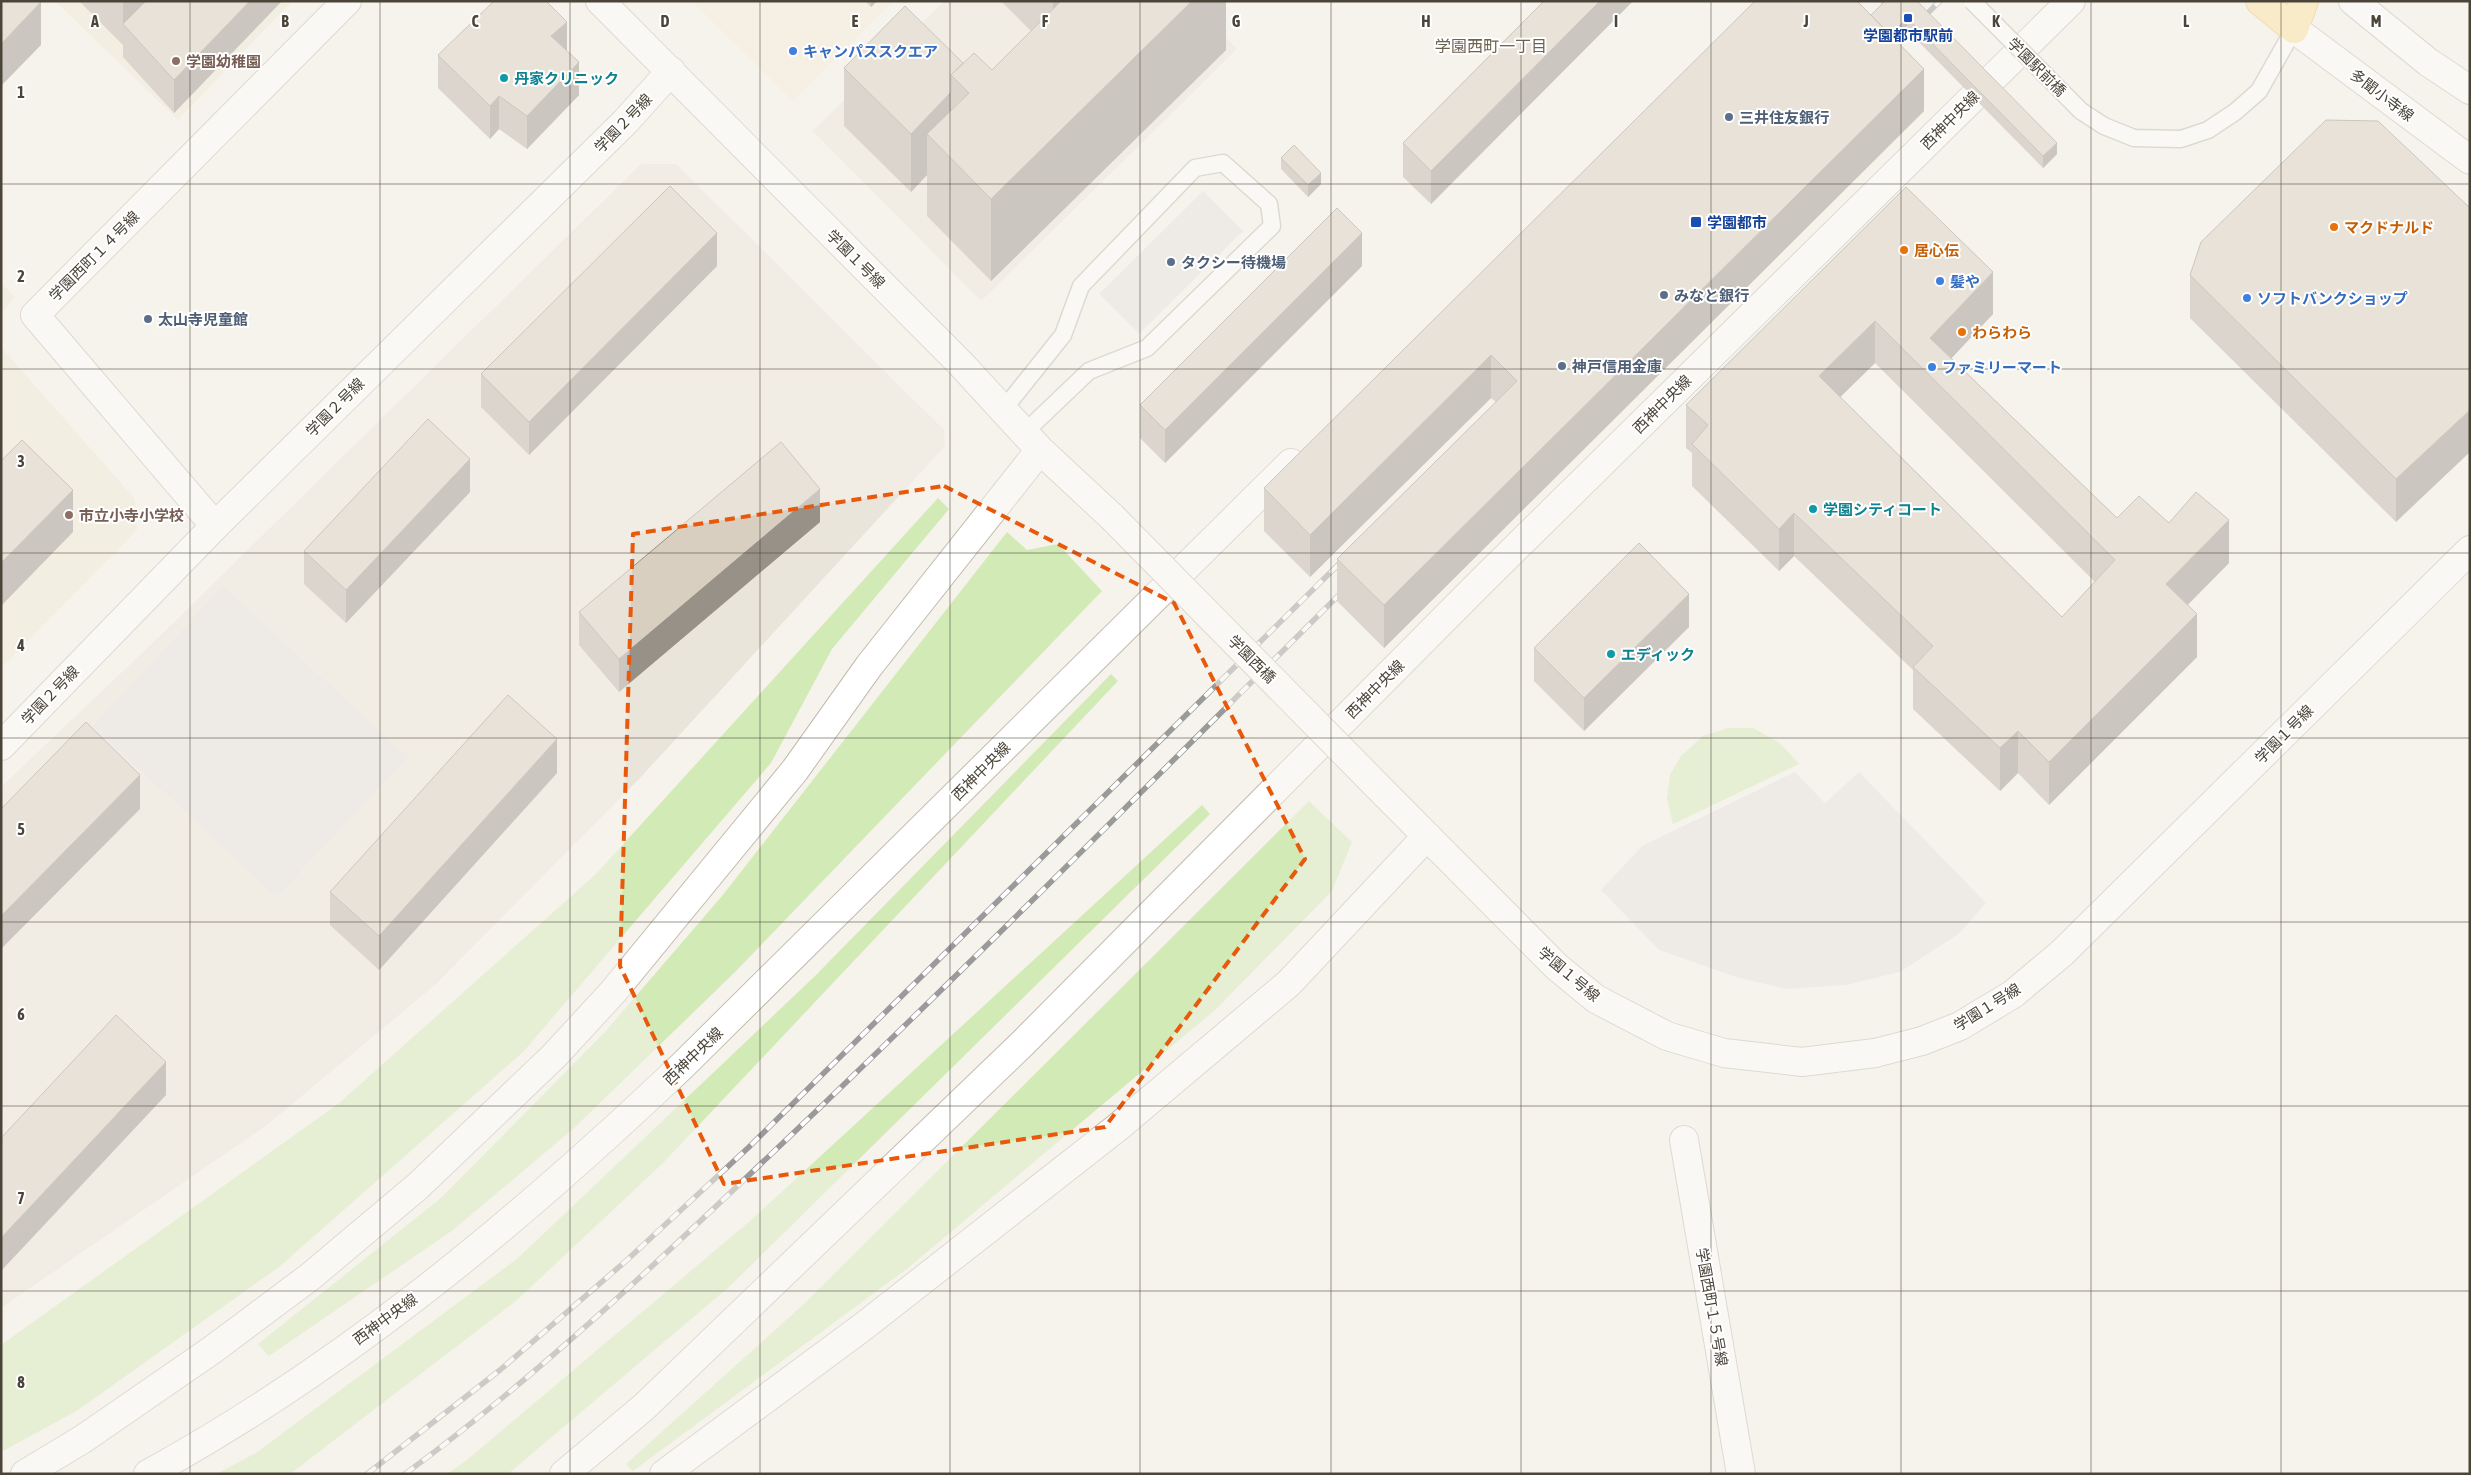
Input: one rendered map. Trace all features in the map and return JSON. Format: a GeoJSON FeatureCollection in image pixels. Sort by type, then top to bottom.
{"type":"FeatureCollection","features":[{"type":"Feature","properties":{"kind":"main road"},"geometry":{"type":"LineString","coordinates":[[2260,1],[2294,29],[2304,1]]}},
{"type":"Feature","properties":{"kind":"street","name":"学園西町１４号線"},"geometry":{"type":"LineString","coordinates":[[215,526],[36,315],[347,1]]}},
{"type":"Feature","properties":{"kind":"street","name":"学園１号線"},"geometry":{"type":"LineString","coordinates":[[600,1],[672,71],[961,364],[1032,441],[1112,517]]}},
{"type":"Feature","properties":{"kind":"street","name":"西神中央線"},"geometry":{"type":"LineString","coordinates":[[564,1474],[644,1407],[1023,1043],[1482,581],[2071,1]]}},
{"type":"Feature","properties":{"kind":"street"},"geometry":{"type":"LineString","coordinates":[[2353,1],[2428,62],[2470,90]]}},
{"type":"Feature","properties":{"kind":"street","name":"多聞小寺線"},"geometry":{"type":"LineString","coordinates":[[2294,29],[2470,160]]}},
{"type":"Feature","properties":{"kind":"street","name":"学園２号線"},"geometry":{"type":"LineString","coordinates":[[1,746],[215,526],[625,122],[672,71]]}},
{"type":"Feature","properties":{"kind":"street"},"geometry":{"type":"LineString","coordinates":[[25,1474],[91,1434],[212,1350],[311,1276],[418,1186],[554,1056],[613,992],[795,770],[1032,441]]}},
{"type":"Feature","properties":{"kind":"street","name":"西神中央線"},"geometry":{"type":"LineString","coordinates":[[148,1474],[260,1406],[356,1340],[452,1269],[593,1151],[689,1059],[1312,443]]}},
{"type":"Feature","properties":{"kind":"street","name":"学園西橋"},"geometry":{"type":"LineString","coordinates":[[1112,517],[1393,802]]}},
{"type":"Feature","properties":{"kind":"street","name":"学園１号線"},"geometry":{"type":"LineString","coordinates":[[1393,802],[1557,968],[1596,999],[1667,1036],[1724,1052],[1802,1062],[1875,1052],[1922,1042],[1960,1026],[2013,994],[2062,953],[2470,550]]}},
{"type":"Feature","properties":{"kind":"street"},"geometry":{"type":"LineString","coordinates":[[664,1474],[864,1326],[1118,1127],[1289,983],[1427,836]]}},
{"type":"Feature","properties":{"kind":"street","name":"学園西町１５号線"},"geometry":{"type":"LineString","coordinates":[[1684,1140],[1741,1474]]}},
{"type":"Feature","properties":{"kind":"lane","name":"学園駅前橋"},"geometry":{"type":"LineString","coordinates":[[1972,1],[2081,111],[2104,126],[2134,138],[2181,139],[2208,130],[2235,112],[2259,91],[2294,29]]}},
{"type":"Feature","properties":{"kind":"lane"},"geometry":{"type":"LineString","coordinates":[[1003,410],[1063,335],[1081,286],[1195,168],[1223,163],[1269,204],[1272,226],[1147,348],[1089,371],[1032,441]]}},
{"type":"Feature","properties":{"kind":"highlighted area"},"geometry":{"type":"Polygon","coordinates":[[[944,486],[1174,603],[1305,859],[1105,1127],[724,1184],[620,966],[633,534],[944,486]]]}},
{"type":"Feature","properties":{"kind":"shaded area","name":"学園幼稚園"},"geometry":{"type":"Polygon","coordinates":[[[55,1],[292,1],[178,120],[55,1]]]}},
{"type":"Feature","properties":{"kind":"shaded area","name":"キャンパススクエア"},"geometry":{"type":"Polygon","coordinates":[[[692,1],[894,1],[793,101],[692,1]]]}},
{"type":"Feature","properties":{"kind":"shaded area"},"geometry":{"type":"Polygon","coordinates":[[[944,1],[1190,1],[1237,49],[981,301],[813,131],[944,1]]]}},
{"type":"Feature","properties":{"kind":"shaded area"},"geometry":{"type":"Polygon","coordinates":[[[641,164],[676,164],[944,430],[945,446],[640,778],[435,985],[267,1125],[1,1308],[1,787],[160,636],[641,164]]]}},
{"type":"Feature","properties":{"kind":"shaded area","name":"タクシー待機場"},"geometry":{"type":"Polygon","coordinates":[[[1203,191],[1243,231],[1139,334],[1099,294],[1203,191]]]}},
{"type":"Feature","properties":{"kind":"shaded area"},"geometry":{"type":"Polygon","coordinates":[[[1,283],[15,297],[1,314],[1,283]]]}},
{"type":"Feature","properties":{"kind":"shaded area","name":"市立小寺小学校"},"geometry":{"type":"Polygon","coordinates":[[[1,347],[135,499],[137,530],[1,668],[1,347]]]}},
{"type":"Feature","properties":{"kind":"shaded area"},"geometry":{"type":"Polygon","coordinates":[[[223,586],[407,757],[277,897],[93,726],[223,586]]]}},
{"type":"Feature","properties":{"kind":"shaded area"},"geometry":{"type":"Polygon","coordinates":[[[1795,772],[1825,803],[1859,772],[1986,903],[1960,933],[1900,972],[1846,985],[1786,989],[1736,977],[1659,950],[1601,890],[1642,846],[1795,772]]]}},
{"type":"Feature","properties":{"kind":"green space"},"geometry":{"type":"Polygon","coordinates":[[[938,498],[949,509],[832,649],[771,763],[523,1052],[279,1267],[78,1410],[1,1452],[1,1345],[338,1104],[596,874],[938,498]]]}},
{"type":"Feature","properties":{"kind":"green space"},"geometry":{"type":"Polygon","coordinates":[[[1007,532],[1027,550],[1058,544],[1102,591],[735,972],[573,1129],[453,1230],[269,1356],[258,1344],[441,1198],[605,1032],[722,896],[1007,532]]]}},
{"type":"Feature","properties":{"kind":"green space"},"geometry":{"type":"Polygon","coordinates":[[[1111,674],[1118,681],[664,1162],[516,1301],[290,1474],[216,1474],[256,1453],[518,1258],[815,976],[1111,674]]]}},
{"type":"Feature","properties":{"kind":"green space"},"geometry":{"type":"Polygon","coordinates":[[[1728,728],[1753,728],[1780,743],[1799,764],[1673,824],[1667,799],[1670,775],[1681,756],[1703,736],[1728,728]]]}},
{"type":"Feature","properties":{"kind":"green space"},"geometry":{"type":"Polygon","coordinates":[[[1309,801],[1352,842],[1332,891],[1215,1010],[908,1268],[633,1471],[626,1464],[805,1303],[1309,801]]]}},
{"type":"Feature","properties":{"kind":"green space"},"geometry":{"type":"Polygon","coordinates":[[[1202,805],[1210,814],[729,1287],[508,1474],[447,1474],[467,1460],[750,1221],[1202,805]]]}},
{"type":"Feature","properties":{"kind":"building"},"geometry":{"type":"Polygon","coordinates":[[[1,1],[41,2],[1,44],[1,1]]]}},
{"type":"Feature","properties":{"kind":"building"},"geometry":{"type":"Polygon","coordinates":[[[146,1],[250,1],[174,80],[123,24],[146,1]]]}},
{"type":"Feature","properties":{"kind":"building","name":"丹家クリニック"},"geometry":{"type":"Polygon","coordinates":[[[494,1],[546,1],[567,22],[551,36],[579,62],[527,116],[499,96],[490,106],[438,55],[494,1]]]}},
{"type":"Feature","properties":{"kind":"building"},"geometry":{"type":"Polygon","coordinates":[[[1061,1],[1192,1],[991,199],[927,134],[969,93],[951,75],[974,53],[992,70],[1061,1]]]}},
{"type":"Feature","properties":{"kind":"building"},"geometry":{"type":"Polygon","coordinates":[[[1544,1],[1600,1],[1431,171],[1403,143],[1544,1]]]}},
{"type":"Feature","properties":{"kind":"building"},"geometry":{"type":"Polygon","coordinates":[[[1755,1],[1857,1],[1924,69],[1384,605],[1337,559],[1517,381],[1491,355],[1310,535],[1264,488],[1755,1]]]}},
{"type":"Feature","properties":{"kind":"building"},"geometry":{"type":"Polygon","coordinates":[[[1885,1],[1917,1],[2057,143],[2043,156],[1907,18],[1890,35],[1871,15],[1885,1]]]}},
{"type":"Feature","properties":{"kind":"building"},"geometry":{"type":"Polygon","coordinates":[[[905,6],[963,63],[951,75],[951,92],[911,134],[844,68],[905,6]]]}},
{"type":"Feature","properties":{"kind":"building"},"geometry":{"type":"Polygon","coordinates":[[[2326,120],[2378,121],[2470,208],[2470,410],[2396,479],[2190,275],[2201,242],[2326,120]]]}},
{"type":"Feature","properties":{"kind":"building"},"geometry":{"type":"Polygon","coordinates":[[[1294,145],[1321,173],[1308,185],[1281,158],[1294,145]]]}},
{"type":"Feature","properties":{"kind":"building"},"geometry":{"type":"Polygon","coordinates":[[[670,186],[717,233],[529,422],[481,374],[670,186]]]}},
{"type":"Feature","properties":{"kind":"building","name":"学園シティコート"},"geometry":{"type":"Polygon","coordinates":[[[1906,187],[1993,272],[1930,338],[2117,518],[2139,496],[2169,523],[2196,492],[2229,520],[2166,584],[2197,614],[2049,762],[2018,731],[2000,748],[1913,667],[1933,646],[1794,513],[1779,529],[1692,444],[1708,425],[1686,405],[1906,187]],[[1875,321],[1819,376],[2062,617],[2115,560],[1875,321]]]}},
{"type":"Feature","properties":{"kind":"building"},"geometry":{"type":"Polygon","coordinates":[[[1337,208],[1362,233],[1165,430],[1140,405],[1337,208]]]}},
{"type":"Feature","properties":{"kind":"building"},"geometry":{"type":"Polygon","coordinates":[[[428,419],[470,459],[346,590],[304,551],[428,419]]]}},
{"type":"Feature","properties":{"kind":"building"},"geometry":{"type":"Polygon","coordinates":[[[22,440],[73,490],[1,563],[1,461],[22,440]]]}},
{"type":"Feature","properties":{"kind":"building"},"geometry":{"type":"Polygon","coordinates":[[[781,442],[820,489],[619,659],[579,612],[781,442]]]}},
{"type":"Feature","properties":{"kind":"building"},"geometry":{"type":"Polygon","coordinates":[[[1639,543],[1689,594],[1584,698],[1534,648],[1639,543]]]}},
{"type":"Feature","properties":{"kind":"building"},"geometry":{"type":"Polygon","coordinates":[[[508,695],[557,739],[379,936],[330,892],[508,695]]]}},
{"type":"Feature","properties":{"kind":"building"},"geometry":{"type":"Polygon","coordinates":[[[86,722],[140,775],[1,916],[1,809],[86,722]]]}},
{"type":"Feature","properties":{"kind":"building"},"geometry":{"type":"Polygon","coordinates":[[[116,1015],[166,1062],[1,1238],[1,1138],[116,1015]]]}},
{"type":"Feature","properties":{"kind":"railway"},"geometry":{"type":"LineString","coordinates":[[1888,52],[1940,1]]}},
{"type":"Feature","properties":{"kind":"railway"},"geometry":{"type":"LineString","coordinates":[[367,1474],[500,1370],[627,1260],[749,1147],[1348,555]]}},
{"type":"Feature","properties":{"kind":"railway"},"geometry":{"type":"LineString","coordinates":[[405,1474],[505,1396],[553,1355],[694,1227],[1068,866],[1346,588]]}},
{"type":"Feature","properties":{"kind":"place","name":"学園都市駅前"},"geometry":{"type":"Point","coordinates":[1908,18]}},
{"type":"Feature","properties":{"kind":"place","name":"キャンパススクエア"},"geometry":{"type":"Point","coordinates":[793,51]}},
{"type":"Feature","properties":{"kind":"place","name":"学園幼稚園"},"geometry":{"type":"Point","coordinates":[176,61]}},
{"type":"Feature","properties":{"kind":"place","name":"丹家クリニック"},"geometry":{"type":"Point","coordinates":[504,78]}},
{"type":"Feature","properties":{"kind":"place","name":"三井住友銀行"},"geometry":{"type":"Point","coordinates":[1729,117]}},
{"type":"Feature","properties":{"kind":"place","name":"学園都市"},"geometry":{"type":"Point","coordinates":[1696,222]}},
{"type":"Feature","properties":{"kind":"place","name":"マクドナルド"},"geometry":{"type":"Point","coordinates":[2334,227]}},
{"type":"Feature","properties":{"kind":"place","name":"居心伝"},"geometry":{"type":"Point","coordinates":[1904,250]}},
{"type":"Feature","properties":{"kind":"place","name":"タクシー待機場"},"geometry":{"type":"Point","coordinates":[1171,262]}},
{"type":"Feature","properties":{"kind":"place","name":"髪や"},"geometry":{"type":"Point","coordinates":[1940,281]}},
{"type":"Feature","properties":{"kind":"place","name":"みなと銀行"},"geometry":{"type":"Point","coordinates":[1664,295]}},
{"type":"Feature","properties":{"kind":"place","name":"ソフトバンクショップ"},"geometry":{"type":"Point","coordinates":[2247,298]}},
{"type":"Feature","properties":{"kind":"place","name":"太山寺児童館"},"geometry":{"type":"Point","coordinates":[148,319]}},
{"type":"Feature","properties":{"kind":"place","name":"わらわら"},"geometry":{"type":"Point","coordinates":[1962,332]}},
{"type":"Feature","properties":{"kind":"place","name":"神戸信用金庫"},"geometry":{"type":"Point","coordinates":[1562,366]}},
{"type":"Feature","properties":{"kind":"place","name":"ファミリーマート"},"geometry":{"type":"Point","coordinates":[1932,367]}},
{"type":"Feature","properties":{"kind":"place","name":"学園シティコート"},"geometry":{"type":"Point","coordinates":[1813,509]}},
{"type":"Feature","properties":{"kind":"place","name":"市立小寺小学校"},"geometry":{"type":"Point","coordinates":[69,515]}},
{"type":"Feature","properties":{"kind":"place","name":"エディック"},"geometry":{"type":"Point","coordinates":[1611,654]}},
{"type":"Feature","properties":{"kind":"district","name":"学園西町一丁目"},"geometry":{"type":"Point","coordinates":[1491,46]}}]}
